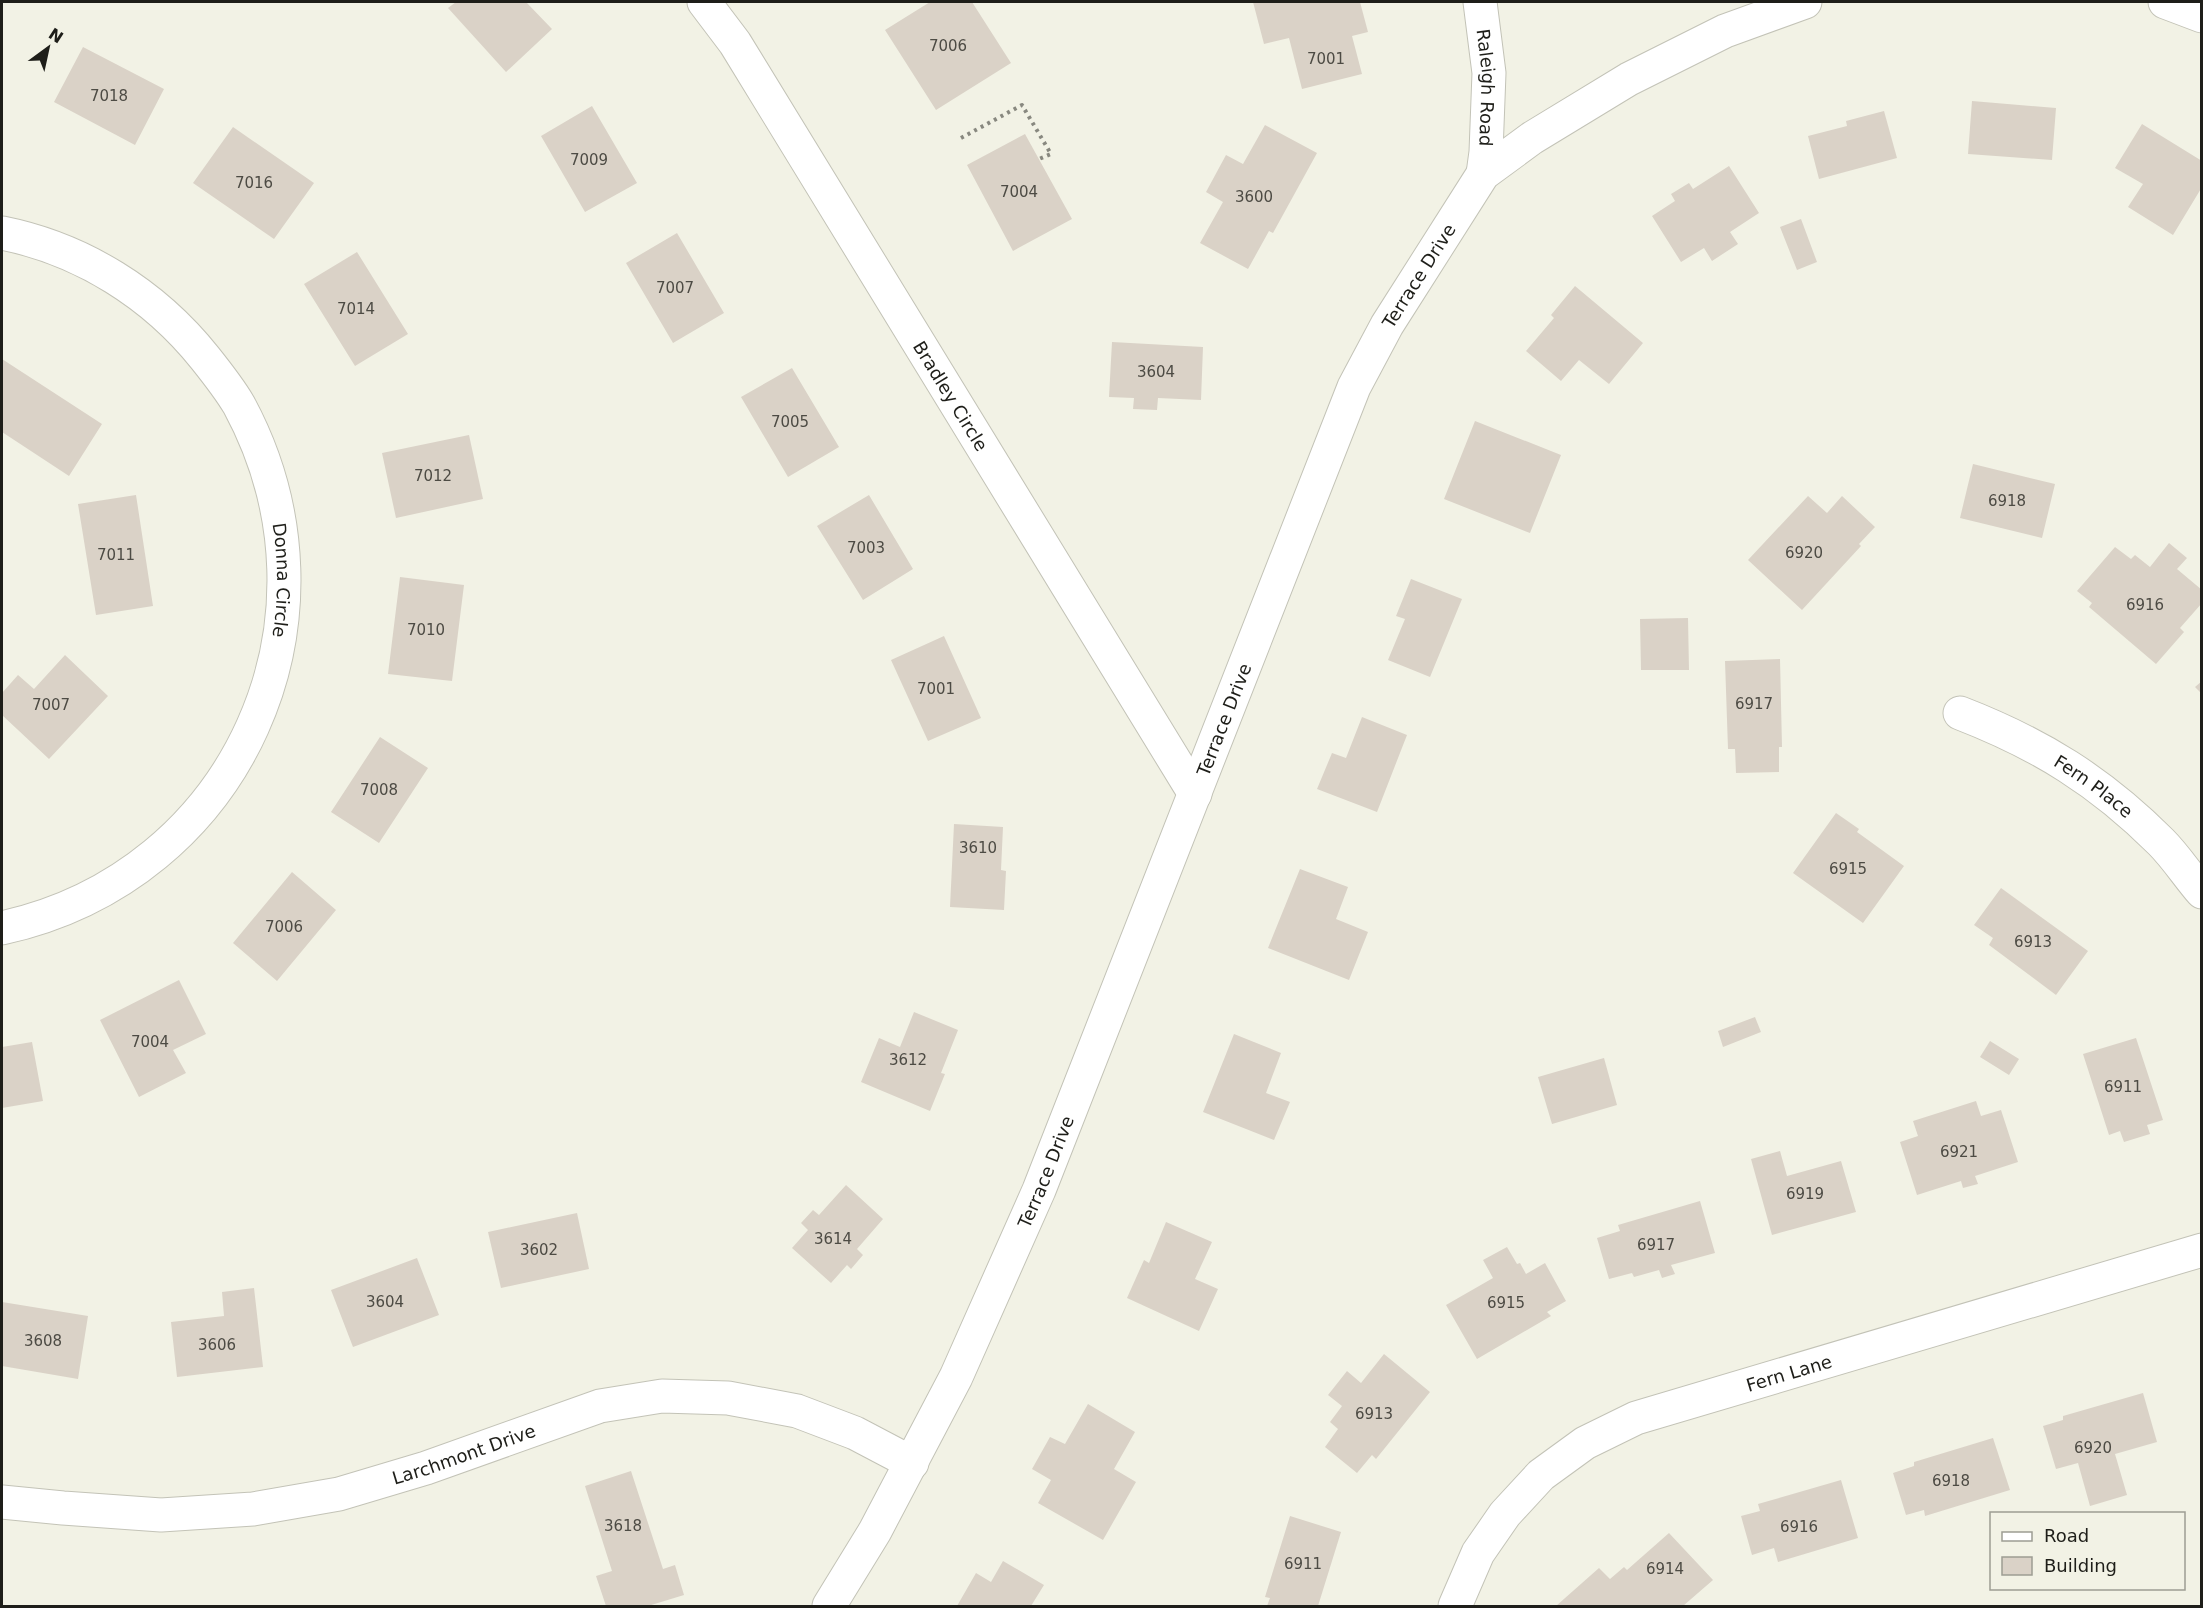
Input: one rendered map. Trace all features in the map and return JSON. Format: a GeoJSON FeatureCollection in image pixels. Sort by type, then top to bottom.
{"type":"FeatureCollection","features":[{"type":"Feature","properties":{"kind":"street","name":"Bradley Circle"},"geometry":{"type":"LineString","coordinates":[[704,2],[735,44],[1195,794]]}},
{"type":"Feature","properties":{"kind":"street","name":"Raleigh Road"},"geometry":{"type":"LineString","coordinates":[[1480,2],[1489,73],[1483,174]]}},
{"type":"Feature","properties":{"kind":"street","name":"Terrace Drive"},"geometry":{"type":"LineString","coordinates":[[829,1606],[875,1531],[956,1377],[1039,1190],[1358,378],[1387,325],[1483,174],[1532,138],[1629,79],[1725,31],[1805,2]]}},
{"type":"Feature","properties":{"kind":"street"},"geometry":{"type":"LineString","coordinates":[[2165,2],[2202,16]]}},
{"type":"Feature","properties":{"kind":"street","name":"Donna Circle"},"geometry":{"type":"LineString","coordinates":[[2,233],[23,237],[81,258],[132,288],[182,330],[221,377],[238,405],[262,456],[280,519],[285,584],[278,651],[261,711],[231,770],[191,821],[147,862],[95,895],[36,920],[2,927]]}},
{"type":"Feature","properties":{"kind":"street","name":"Fern Place"},"geometry":{"type":"LineString","coordinates":[[1960,714],[1996,727],[2059,759],[2111,796],[2161,842],[2202,892]]}},
{"type":"Feature","properties":{"kind":"street","name":"Fern Lane"},"geometry":{"type":"LineString","coordinates":[[1455,1606],[1478,1553],[1504,1514],[1541,1475],[1585,1443],[1636,1418],[2202,1250]]}},
{"type":"Feature","properties":{"kind":"street","name":"Larchmont Drive"},"geometry":{"type":"LineString","coordinates":[[2,1502],[161,1515],[253,1509],[339,1494],[426,1468],[600,1406],[662,1396],[728,1398],[797,1411],[855,1433],[912,1463]]}},
{"type":"Feature","properties":{"kind":"path"},"geometry":{"type":"LineString","coordinates":[[962,138],[1022,105],[1051,154],[1039,159]]}},
{"type":"Feature","properties":{"kind":"building"},"geometry":{"type":"Polygon","coordinates":[[[456,2],[526,2],[552,29],[506,72],[448,8],[456,2]]]}},
{"type":"Feature","properties":{"kind":"building"},"geometry":{"type":"Polygon","coordinates":[[[930,2],[972,2],[1011,63],[936,110],[885,30],[930,2]]]}},
{"type":"Feature","properties":{"kind":"building"},"geometry":{"type":"Polygon","coordinates":[[[1253,2],[1360,2],[1368,32],[1352,36],[1362,74],[1302,89],[1289,38],[1264,44],[1253,2]]]}},
{"type":"Feature","properties":{"kind":"building"},"geometry":{"type":"Polygon","coordinates":[[[83,47],[164,89],[135,145],[54,102],[83,47]]]}},
{"type":"Feature","properties":{"kind":"building"},"geometry":{"type":"Polygon","coordinates":[[[1972,101],[2056,108],[2052,160],[1968,154],[1972,101]]]}},
{"type":"Feature","properties":{"kind":"building"},"geometry":{"type":"Polygon","coordinates":[[[592,106],[637,183],[585,212],[541,136],[592,106]]]}},
{"type":"Feature","properties":{"kind":"building"},"geometry":{"type":"Polygon","coordinates":[[[1884,111],[1897,158],[1819,179],[1808,136],[1847,126],[1846,121],[1884,111]]]}},
{"type":"Feature","properties":{"kind":"building"},"geometry":{"type":"Polygon","coordinates":[[[2142,124],[2202,161],[2202,187],[2173,235],[2128,207],[2143,184],[2115,168],[2142,124]]]}},
{"type":"Feature","properties":{"kind":"building"},"geometry":{"type":"Polygon","coordinates":[[[1265,125],[1317,153],[1273,233],[1269,231],[1248,269],[1200,243],[1223,202],[1206,192],[1226,155],[1243,164],[1265,125]]]}},
{"type":"Feature","properties":{"kind":"building"},"geometry":{"type":"Polygon","coordinates":[[[233,127],[314,183],[274,239],[193,183],[233,127]]]}},
{"type":"Feature","properties":{"kind":"building"},"geometry":{"type":"Polygon","coordinates":[[[1025,134],[1072,219],[1013,251],[967,165],[1025,134]]]}},
{"type":"Feature","properties":{"kind":"building"},"geometry":{"type":"Polygon","coordinates":[[[1729,166],[1759,213],[1730,232],[1738,244],[1712,261],[1704,248],[1681,262],[1652,216],[1675,201],[1671,194],[1689,183],[1693,189],[1729,166]]]}},
{"type":"Feature","properties":{"kind":"building"},"geometry":{"type":"Polygon","coordinates":[[[1801,219],[1817,262],[1797,270],[1780,227],[1801,219]]]}},
{"type":"Feature","properties":{"kind":"building"},"geometry":{"type":"Polygon","coordinates":[[[677,233],[724,313],[673,343],[626,263],[677,233]]]}},
{"type":"Feature","properties":{"kind":"building"},"geometry":{"type":"Polygon","coordinates":[[[357,252],[408,334],[355,366],[304,284],[357,252]]]}},
{"type":"Feature","properties":{"kind":"building"},"geometry":{"type":"Polygon","coordinates":[[[1575,286],[1643,343],[1609,384],[1579,360],[1561,381],[1526,351],[1554,318],[1551,315],[1575,286]]]}},
{"type":"Feature","properties":{"kind":"building"},"geometry":{"type":"Polygon","coordinates":[[[1112,342],[1203,347],[1201,400],[1158,398],[1157,410],[1133,409],[1134,398],[1109,397],[1112,342]]]}},
{"type":"Feature","properties":{"kind":"building"},"geometry":{"type":"Polygon","coordinates":[[[2,359],[102,424],[69,476],[2,432],[2,359]]]}},
{"type":"Feature","properties":{"kind":"building"},"geometry":{"type":"Polygon","coordinates":[[[792,368],[839,447],[788,477],[741,397],[792,368]]]}},
{"type":"Feature","properties":{"kind":"building"},"geometry":{"type":"Polygon","coordinates":[[[1475,421],[1561,455],[1530,533],[1444,499],[1475,421]]]}},
{"type":"Feature","properties":{"kind":"building"},"geometry":{"type":"Polygon","coordinates":[[[469,435],[483,499],[396,518],[382,453],[469,435]]]}},
{"type":"Feature","properties":{"kind":"building"},"geometry":{"type":"Polygon","coordinates":[[[1973,464],[2055,484],[2042,538],[1960,518],[1973,464]]]}},
{"type":"Feature","properties":{"kind":"building"},"geometry":{"type":"Polygon","coordinates":[[[136,495],[153,606],[96,615],[78,504],[136,495]]]}},
{"type":"Feature","properties":{"kind":"building"},"geometry":{"type":"Polygon","coordinates":[[[869,495],[913,569],[863,600],[817,526],[869,495]]]}},
{"type":"Feature","properties":{"kind":"building"},"geometry":{"type":"Polygon","coordinates":[[[1808,496],[1827,513],[1842,496],[1875,527],[1859,544],[1861,546],[1802,610],[1748,560],[1808,496]]]}},
{"type":"Feature","properties":{"kind":"building"},"geometry":{"type":"Polygon","coordinates":[[[2169,543],[2187,558],[2177,569],[2202,590],[2202,603],[2180,628],[2184,632],[2156,664],[2089,607],[2092,603],[2077,591],[2115,547],[2131,559],[2135,555],[2150,567],[2169,543]]]}},
{"type":"Feature","properties":{"kind":"building"},"geometry":{"type":"Polygon","coordinates":[[[400,577],[464,585],[452,681],[388,674],[400,577]]]}},
{"type":"Feature","properties":{"kind":"building"},"geometry":{"type":"Polygon","coordinates":[[[1411,579],[1462,599],[1430,677],[1388,660],[1405,619],[1396,616],[1411,579]]]}},
{"type":"Feature","properties":{"kind":"building"},"geometry":{"type":"Polygon","coordinates":[[[1688,618],[1689,670],[1641,670],[1640,619],[1688,618]]]}},
{"type":"Feature","properties":{"kind":"building"},"geometry":{"type":"Polygon","coordinates":[[[944,636],[981,718],[928,741],[891,660],[944,636]]]}},
{"type":"Feature","properties":{"kind":"building"},"geometry":{"type":"Polygon","coordinates":[[[65,655],[108,696],[49,759],[2,715],[2,693],[18,675],[34,689],[65,655]]]}},
{"type":"Feature","properties":{"kind":"building"},"geometry":{"type":"Polygon","coordinates":[[[1780,659],[1782,747],[1779,747],[1779,772],[1736,773],[1735,749],[1728,749],[1725,661],[1780,659]]]}},
{"type":"Feature","properties":{"kind":"building"},"geometry":{"type":"Polygon","coordinates":[[[2202,681],[2202,694],[2195,687],[2202,681]]]}},
{"type":"Feature","properties":{"kind":"building"},"geometry":{"type":"Polygon","coordinates":[[[1362,717],[1407,735],[1377,812],[1317,789],[1332,753],[1346,758],[1362,717]]]}},
{"type":"Feature","properties":{"kind":"building"},"geometry":{"type":"Polygon","coordinates":[[[380,737],[428,768],[379,843],[331,812],[380,737]]]}},
{"type":"Feature","properties":{"kind":"building"},"geometry":{"type":"Polygon","coordinates":[[[1836,813],[1859,829],[1857,832],[1904,866],[1863,923],[1793,873],[1836,813]]]}},
{"type":"Feature","properties":{"kind":"building"},"geometry":{"type":"Polygon","coordinates":[[[954,824],[1003,827],[1001,870],[1006,871],[1004,910],[950,907],[954,824]]]}},
{"type":"Feature","properties":{"kind":"building"},"geometry":{"type":"Polygon","coordinates":[[[1300,869],[1348,887],[1336,919],[1368,932],[1349,980],[1268,948],[1300,869]]]}},
{"type":"Feature","properties":{"kind":"building"},"geometry":{"type":"Polygon","coordinates":[[[292,872],[336,910],[277,981],[233,943],[292,872]]]}},
{"type":"Feature","properties":{"kind":"building"},"geometry":{"type":"Polygon","coordinates":[[[2001,888],[2088,951],[2056,995],[1989,945],[1993,938],[1974,925],[2001,888]]]}},
{"type":"Feature","properties":{"kind":"building"},"geometry":{"type":"Polygon","coordinates":[[[179,980],[206,1034],[173,1050],[186,1073],[139,1097],[100,1020],[179,980]]]}},
{"type":"Feature","properties":{"kind":"building"},"geometry":{"type":"Polygon","coordinates":[[[914,1012],[958,1030],[941,1073],[945,1074],[930,1111],[861,1082],[879,1038],[900,1047],[914,1012]]]}},
{"type":"Feature","properties":{"kind":"building"},"geometry":{"type":"Polygon","coordinates":[[[1755,1017],[1761,1032],[1723,1047],[1718,1031],[1755,1017]]]}},
{"type":"Feature","properties":{"kind":"building"},"geometry":{"type":"Polygon","coordinates":[[[1234,1034],[1281,1053],[1266,1093],[1290,1102],[1274,1140],[1203,1112],[1234,1034]]]}},
{"type":"Feature","properties":{"kind":"building"},"geometry":{"type":"Polygon","coordinates":[[[2136,1038],[2163,1120],[2147,1125],[2150,1134],[2124,1142],[2120,1131],[2109,1135],[2083,1054],[2136,1038]]]}},
{"type":"Feature","properties":{"kind":"building"},"geometry":{"type":"Polygon","coordinates":[[[1990,1041],[2019,1059],[2009,1075],[1980,1057],[1990,1041]]]}},
{"type":"Feature","properties":{"kind":"building"},"geometry":{"type":"Polygon","coordinates":[[[32,1042],[43,1101],[2,1108],[2,1047],[32,1042]]]}},
{"type":"Feature","properties":{"kind":"building"},"geometry":{"type":"Polygon","coordinates":[[[1604,1058],[1617,1105],[1552,1124],[1538,1077],[1604,1058]]]}},
{"type":"Feature","properties":{"kind":"building"},"geometry":{"type":"Polygon","coordinates":[[[1976,1101],[1981,1116],[2001,1110],[2018,1162],[1975,1176],[1978,1184],[1963,1188],[1961,1181],[1917,1195],[1900,1142],[1918,1136],[1913,1121],[1976,1101]]]}},
{"type":"Feature","properties":{"kind":"building"},"geometry":{"type":"Polygon","coordinates":[[[1780,1151],[1787,1176],[1841,1161],[1856,1212],[1772,1235],[1751,1159],[1780,1151]]]}},
{"type":"Feature","properties":{"kind":"building"},"geometry":{"type":"Polygon","coordinates":[[[846,1185],[883,1219],[857,1249],[863,1255],[851,1269],[847,1265],[831,1283],[792,1248],[808,1230],[801,1223],[813,1210],[819,1215],[846,1185]]]}},
{"type":"Feature","properties":{"kind":"building"},"geometry":{"type":"Polygon","coordinates":[[[1700,1201],[1715,1253],[1671,1265],[1675,1274],[1662,1278],[1659,1270],[1634,1277],[1632,1273],[1609,1279],[1597,1238],[1620,1231],[1618,1225],[1700,1201]]]}},
{"type":"Feature","properties":{"kind":"building"},"geometry":{"type":"Polygon","coordinates":[[[577,1213],[589,1269],[501,1288],[488,1232],[577,1213]]]}},
{"type":"Feature","properties":{"kind":"building"},"geometry":{"type":"Polygon","coordinates":[[[1166,1222],[1212,1242],[1195,1279],[1218,1289],[1199,1331],[1127,1298],[1144,1260],[1149,1263],[1166,1222]]]}},
{"type":"Feature","properties":{"kind":"building"},"geometry":{"type":"Polygon","coordinates":[[[1507,1247],[1526,1274],[1545,1263],[1566,1301],[1547,1312],[1551,1316],[1477,1359],[1446,1305],[1493,1278],[1483,1260],[1507,1247]]]}},
{"type":"Feature","properties":{"kind":"building"},"geometry":{"type":"Polygon","coordinates":[[[417,1258],[439,1315],[353,1347],[331,1290],[417,1258]]]}},
{"type":"Feature","properties":{"kind":"building"},"geometry":{"type":"Polygon","coordinates":[[[254,1288],[263,1367],[177,1377],[171,1322],[224,1316],[222,1292],[254,1288]]]}},
{"type":"Feature","properties":{"kind":"building"},"geometry":{"type":"Polygon","coordinates":[[[2,1302],[88,1316],[78,1379],[2,1366],[2,1302]]]}},
{"type":"Feature","properties":{"kind":"building"},"geometry":{"type":"Polygon","coordinates":[[[1384,1354],[1430,1392],[1376,1459],[1372,1455],[1357,1473],[1325,1447],[1338,1429],[1330,1422],[1342,1406],[1328,1395],[1347,1371],[1361,1383],[1384,1354]]]}},
{"type":"Feature","properties":{"kind":"building"},"geometry":{"type":"Polygon","coordinates":[[[2143,1393],[2157,1442],[2115,1454],[2127,1495],[2090,1506],[2078,1463],[2056,1469],[2043,1426],[2063,1420],[2063,1416],[2143,1393]]]}},
{"type":"Feature","properties":{"kind":"building"},"geometry":{"type":"Polygon","coordinates":[[[1088,1404],[1135,1432],[1114,1469],[1136,1482],[1103,1540],[1038,1503],[1051,1480],[1032,1469],[1050,1437],[1065,1444],[1088,1404]]]}},
{"type":"Feature","properties":{"kind":"building"},"geometry":{"type":"Polygon","coordinates":[[[1993,1438],[2010,1490],[1925,1516],[1924,1510],[1906,1515],[1893,1473],[1914,1466],[1914,1462],[1993,1438]]]}},
{"type":"Feature","properties":{"kind":"building"},"geometry":{"type":"Polygon","coordinates":[[[631,1471],[663,1569],[675,1565],[684,1595],[648,1606],[606,1606],[596,1576],[612,1571],[585,1486],[631,1471]]]}},
{"type":"Feature","properties":{"kind":"building"},"geometry":{"type":"Polygon","coordinates":[[[1841,1480],[1858,1538],[1778,1562],[1774,1548],[1752,1555],[1741,1516],[1760,1511],[1758,1504],[1841,1480]]]}},
{"type":"Feature","properties":{"kind":"building"},"geometry":{"type":"Polygon","coordinates":[[[1290,1516],[1341,1532],[1318,1606],[1267,1606],[1270,1598],[1265,1597],[1290,1516]]]}},
{"type":"Feature","properties":{"kind":"building"},"geometry":{"type":"Polygon","coordinates":[[[1669,1533],[1713,1580],[1683,1606],[1556,1606],[1599,1568],[1610,1579],[1624,1567],[1627,1570],[1669,1533]]]}},
{"type":"Feature","properties":{"kind":"building"},"geometry":{"type":"Polygon","coordinates":[[[1003,1561],[1044,1585],[1031,1606],[957,1606],[976,1573],[991,1582],[1003,1561]]]}}]}
